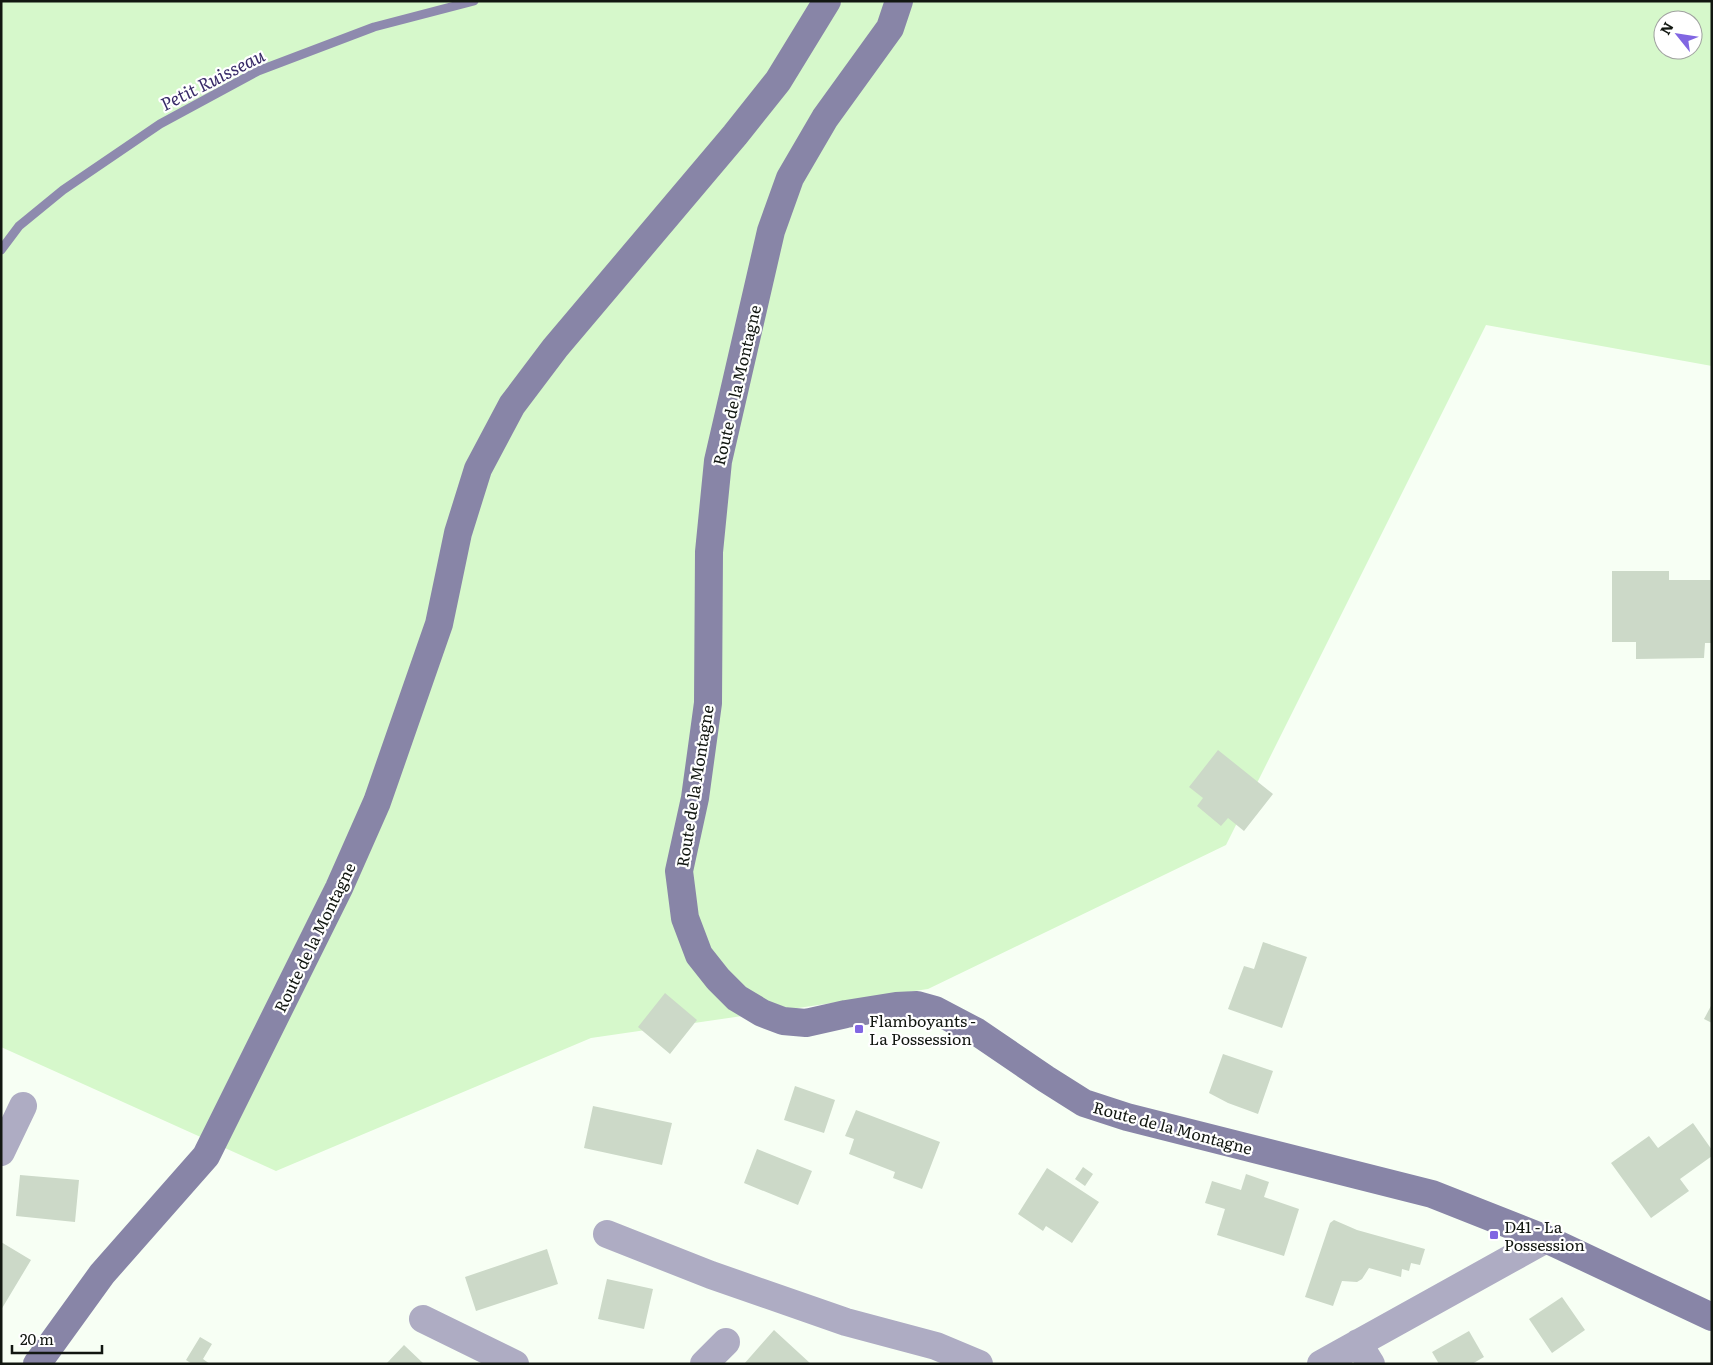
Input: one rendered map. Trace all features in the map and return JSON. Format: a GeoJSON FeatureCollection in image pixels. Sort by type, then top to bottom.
{"type":"FeatureCollection","features":[{"type":"Feature","properties":{"kind":"main road","name":"Route de la Montagne"},"geometry":{"type":"LineString","coordinates":[[37,1364],[102,1274],[206,1156],[232,1105],[338,888],[377,802],[439,624],[458,533],[478,469],[512,405],[555,348],[772,89],[827,1]]}},
{"type":"Feature","properties":{"kind":"main road","name":"Route de la Montagne"},"geometry":{"type":"LineString","coordinates":[[899,1],[890,28],[825,118],[790,178],[771,232],[718,461],[709,552],[708,703],[695,798],[679,871],[685,918],[699,955],[718,979],[737,998],[762,1013],[783,1021],[806,1023],[896,1006],[917,1005],[935,1010],[977,1032],[1084,1103],[1127,1117],[1432,1194],[1546,1238],[1712,1317]]}},
{"type":"Feature","properties":{"kind":"street"},"geometry":{"type":"LineString","coordinates":[[1,1152],[23,1106]]}},
{"type":"Feature","properties":{"kind":"street"},"geometry":{"type":"LineString","coordinates":[[607,1234],[711,1274],[846,1322],[936,1346],[979,1364]]}},
{"type":"Feature","properties":{"kind":"street"},"geometry":{"type":"LineString","coordinates":[[1321,1364],[1365,1354],[1546,1238]]}},
{"type":"Feature","properties":{"kind":"street"},"geometry":{"type":"LineString","coordinates":[[423,1318],[515,1364]]}},
{"type":"Feature","properties":{"kind":"street"},"geometry":{"type":"LineString","coordinates":[[704,1364],[726,1342]]}},
{"type":"Feature","properties":{"kind":"green space"},"geometry":{"type":"Polygon","coordinates":[[[1,1],[1712,1],[1712,366],[1486,325],[1226,845],[928,989],[591,1038],[276,1171],[1,1047],[1,1]]]}},
{"type":"Feature","properties":{"kind":"building"},"geometry":{"type":"Polygon","coordinates":[[[1612,571],[1669,571],[1669,580],[1712,580],[1712,643],[1705,643],[1704,658],[1636,659],[1636,642],[1612,642],[1612,571]]]}},
{"type":"Feature","properties":{"kind":"building"},"geometry":{"type":"Polygon","coordinates":[[[1218,750],[1273,794],[1244,831],[1228,818],[1221,826],[1197,806],[1203,798],[1189,787],[1218,750]]]}},
{"type":"Feature","properties":{"kind":"building"},"geometry":{"type":"Polygon","coordinates":[[[1263,942],[1307,957],[1282,1028],[1228,1009],[1244,966],[1254,969],[1263,942]]]}},
{"type":"Feature","properties":{"kind":"building"},"geometry":{"type":"Polygon","coordinates":[[[665,993],[697,1020],[670,1054],[638,1027],[665,993]]]}},
{"type":"Feature","properties":{"kind":"building"},"geometry":{"type":"Polygon","coordinates":[[[1712,1004],[1712,1023],[1704,1019],[1712,1004]]]}},
{"type":"Feature","properties":{"kind":"building"},"geometry":{"type":"Polygon","coordinates":[[[1223,1054],[1273,1071],[1258,1114],[1228,1103],[1209,1093],[1223,1054]]]}},
{"type":"Feature","properties":{"kind":"building"},"geometry":{"type":"Polygon","coordinates":[[[795,1086],[835,1100],[824,1133],[784,1120],[795,1086]]]}},
{"type":"Feature","properties":{"kind":"building"},"geometry":{"type":"Polygon","coordinates":[[[593,1106],[672,1123],[662,1165],[584,1148],[593,1106]]]}},
{"type":"Feature","properties":{"kind":"building"},"geometry":{"type":"Polygon","coordinates":[[[856,1110],[940,1142],[922,1189],[893,1178],[895,1172],[849,1154],[854,1139],[845,1136],[856,1110]]]}},
{"type":"Feature","properties":{"kind":"building"},"geometry":{"type":"Polygon","coordinates":[[[1693,1123],[1712,1150],[1712,1156],[1680,1179],[1689,1191],[1651,1218],[1611,1163],[1649,1136],[1658,1148],[1693,1123]]]}},
{"type":"Feature","properties":{"kind":"building"},"geometry":{"type":"Polygon","coordinates":[[[757,1149],[812,1171],[798,1205],[744,1183],[757,1149]]]}},
{"type":"Feature","properties":{"kind":"building"},"geometry":{"type":"Polygon","coordinates":[[[1083,1167],[1093,1174],[1085,1186],[1075,1179],[1083,1167]]]}},
{"type":"Feature","properties":{"kind":"building"},"geometry":{"type":"Polygon","coordinates":[[[1047,1168],[1099,1202],[1072,1243],[1046,1226],[1043,1231],[1018,1214],[1047,1168]]]}},
{"type":"Feature","properties":{"kind":"building"},"geometry":{"type":"Polygon","coordinates":[[[1246,1174],[1269,1182],[1264,1197],[1299,1209],[1284,1256],[1217,1235],[1225,1209],[1205,1203],[1212,1181],[1241,1190],[1246,1174]]]}},
{"type":"Feature","properties":{"kind":"building"},"geometry":{"type":"Polygon","coordinates":[[[20,1175],[79,1180],[75,1222],[16,1216],[20,1175]]]}},
{"type":"Feature","properties":{"kind":"building"},"geometry":{"type":"Polygon","coordinates":[[[1334,1220],[1357,1230],[1425,1249],[1420,1265],[1411,1263],[1409,1271],[1402,1269],[1401,1277],[1369,1268],[1362,1279],[1357,1282],[1342,1281],[1333,1306],[1305,1297],[1330,1223],[1334,1220]]]}},
{"type":"Feature","properties":{"kind":"building"},"geometry":{"type":"Polygon","coordinates":[[[1,1242],[31,1260],[1,1310],[1,1242]]]}},
{"type":"Feature","properties":{"kind":"building"},"geometry":{"type":"Polygon","coordinates":[[[547,1249],[558,1284],[476,1311],[465,1277],[547,1249]]]}},
{"type":"Feature","properties":{"kind":"building"},"geometry":{"type":"Polygon","coordinates":[[[607,1279],[653,1289],[644,1329],[598,1319],[607,1279]]]}},
{"type":"Feature","properties":{"kind":"building"},"geometry":{"type":"Polygon","coordinates":[[[1562,1297],[1585,1330],[1552,1353],[1529,1319],[1562,1297]]]}},
{"type":"Feature","properties":{"kind":"building"},"geometry":{"type":"Polygon","coordinates":[[[774,1330],[811,1364],[744,1364],[774,1330]]]}},
{"type":"Feature","properties":{"kind":"building"},"geometry":{"type":"Polygon","coordinates":[[[1469,1331],[1484,1357],[1472,1364],[1439,1364],[1432,1352],[1469,1331]]]}},
{"type":"Feature","properties":{"kind":"building"},"geometry":{"type":"Polygon","coordinates":[[[200,1337],[212,1344],[203,1359],[210,1364],[192,1364],[186,1360],[200,1337]]]}},
{"type":"Feature","properties":{"kind":"building"},"geometry":{"type":"Polygon","coordinates":[[[404,1345],[424,1364],[386,1364],[404,1345]]]}},
{"type":"Feature","properties":{"kind":"waterway","name":"Petit Ruisseau"},"geometry":{"type":"LineString","coordinates":[[1,250],[19,226],[63,190],[160,124],[258,71],[374,27],[474,1]]}},
{"type":"Feature","properties":{"kind":"place","name":"Flamboyants - La Possession"},"geometry":{"type":"Point","coordinates":[859,1029]}},
{"type":"Feature","properties":{"kind":"place","name":"D41 - La Possession"},"geometry":{"type":"Point","coordinates":[1494,1235]}}]}
